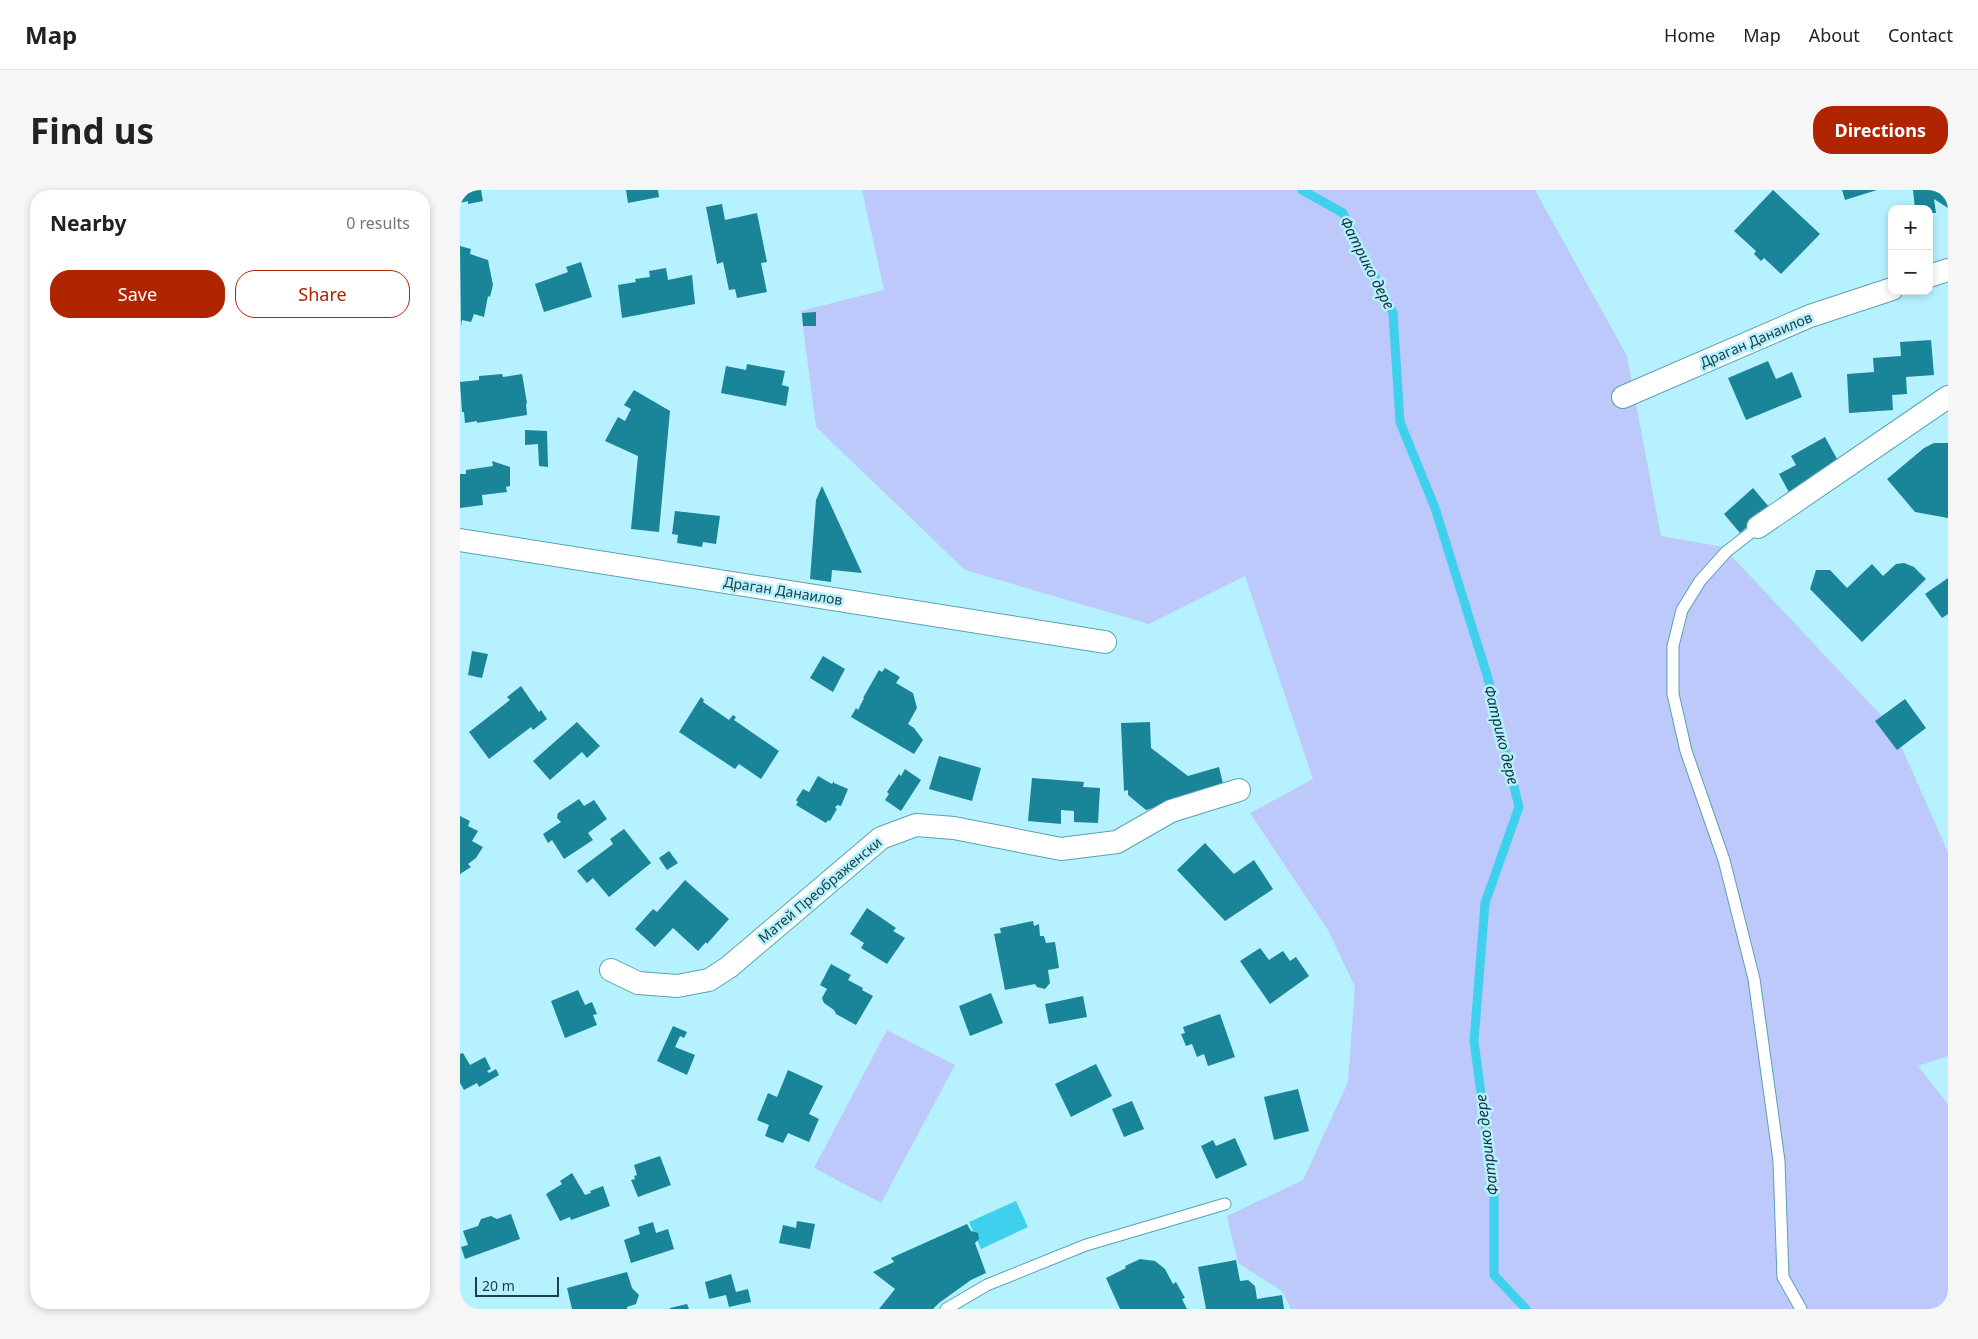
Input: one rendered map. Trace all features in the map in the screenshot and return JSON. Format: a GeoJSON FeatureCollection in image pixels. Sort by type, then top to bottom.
{"type":"FeatureCollection","features":[{"type":"Feature","properties":{"kind":"street"},"geometry":{"type":"LineString","coordinates":[[1933,275],[1948,270]]}},
{"type":"Feature","properties":{"kind":"street","name":"Драган Данаилов"},"geometry":{"type":"LineString","coordinates":[[1623,397],[1810,316],[1888,290]]}},
{"type":"Feature","properties":{"kind":"street"},"geometry":{"type":"LineString","coordinates":[[1758,527],[1948,397]]}},
{"type":"Feature","properties":{"kind":"street","name":"Драган Данаилов"},"geometry":{"type":"LineString","coordinates":[[460,540],[1105,642]]}},
{"type":"Feature","properties":{"kind":"street","name":"Матей Преображенски"},"geometry":{"type":"LineString","coordinates":[[611,970],[638,983],[677,986],[709,980],[729,967],[881,838],[916,825],[954,828],[1061,849],[1117,842],[1171,812],[1239,790]]}},
{"type":"Feature","properties":{"kind":"lane"},"geometry":{"type":"LineString","coordinates":[[1758,527],[1726,552],[1700,581],[1682,610],[1673,646],[1673,694],[1686,751],[1724,860],[1754,979],[1778,1161],[1783,1277],[1801,1309]]}},
{"type":"Feature","properties":{"kind":"lane"},"geometry":{"type":"LineString","coordinates":[[946,1309],[986,1285],[1086,1245],[1225,1204]]}},
{"type":"Feature","properties":{"kind":"shaded area"},"geometry":{"type":"Polygon","coordinates":[[[862,190],[1535,190],[1627,356],[1661,536],[1723,547],[1893,728],[1948,852],[1948,1056],[1918,1066],[1948,1104],[1948,1309],[1291,1309],[1282,1291],[1238,1263],[1227,1216],[1303,1180],[1348,1082],[1355,987],[1328,930],[1250,813],[1313,779],[1245,576],[1149,624],[965,570],[816,427],[801,311],[884,290],[862,190]]]}},
{"type":"Feature","properties":{"kind":"shaded area"},"geometry":{"type":"Polygon","coordinates":[[[887,1030],[955,1065],[881,1203],[814,1168],[887,1030]]]}},
{"type":"Feature","properties":{"kind":"shaded area"},"geometry":{"type":"Polygon","coordinates":[[[1016,1201],[1028,1227],[981,1249],[969,1222],[1016,1201]]]}},
{"type":"Feature","properties":{"kind":"building"},"geometry":{"type":"Polygon","coordinates":[[[460,190],[481,190],[483,201],[468,204],[468,201],[460,203],[460,190]]]}},
{"type":"Feature","properties":{"kind":"building"},"geometry":{"type":"Polygon","coordinates":[[[626,190],[658,190],[659,197],[628,203],[626,190]]]}},
{"type":"Feature","properties":{"kind":"building"},"geometry":{"type":"Polygon","coordinates":[[[1773,190],[1820,234],[1781,274],[1764,258],[1761,261],[1754,254],[1756,251],[1734,231],[1773,190]]]}},
{"type":"Feature","properties":{"kind":"building"},"geometry":{"type":"Polygon","coordinates":[[[1842,190],[1877,190],[1845,200],[1842,190]]]}},
{"type":"Feature","properties":{"kind":"building"},"geometry":{"type":"Polygon","coordinates":[[[1913,190],[1948,190],[1948,208],[1934,199],[1936,213],[1933,213],[1933,205],[1915,205],[1913,190]]]}},
{"type":"Feature","properties":{"kind":"building"},"geometry":{"type":"Polygon","coordinates":[[[722,204],[725,220],[757,213],[767,262],[761,263],[767,292],[737,298],[735,289],[729,290],[723,262],[717,264],[706,207],[722,204]]]}},
{"type":"Feature","properties":{"kind":"building"},"geometry":{"type":"Polygon","coordinates":[[[460,246],[471,249],[470,254],[488,260],[493,285],[490,297],[488,296],[484,317],[474,314],[471,322],[462,320],[461,326],[460,246]]]}},
{"type":"Feature","properties":{"kind":"building"},"geometry":{"type":"Polygon","coordinates":[[[581,262],[592,297],[544,312],[535,284],[568,272],[566,267],[581,262]]]}},
{"type":"Feature","properties":{"kind":"building"},"geometry":{"type":"Polygon","coordinates":[[[666,268],[668,280],[692,275],[695,304],[622,318],[618,285],[636,282],[635,279],[650,277],[649,271],[666,268]]]}},
{"type":"Feature","properties":{"kind":"building"},"geometry":{"type":"Polygon","coordinates":[[[816,312],[816,326],[803,326],[802,313],[816,312]]]}},
{"type":"Feature","properties":{"kind":"building"},"geometry":{"type":"Polygon","coordinates":[[[1931,340],[1934,375],[1906,377],[1907,394],[1892,395],[1893,410],[1849,413],[1847,374],[1874,372],[1873,358],[1901,356],[1900,342],[1931,340]]]}},
{"type":"Feature","properties":{"kind":"building"},"geometry":{"type":"Polygon","coordinates":[[[1768,361],[1776,379],[1792,372],[1802,397],[1746,420],[1728,378],[1768,361]]]}},
{"type":"Feature","properties":{"kind":"building"},"geometry":{"type":"Polygon","coordinates":[[[747,364],[785,371],[782,385],[789,387],[786,406],[721,393],[726,366],[746,370],[747,364]]]}},
{"type":"Feature","properties":{"kind":"building"},"geometry":{"type":"Polygon","coordinates":[[[502,374],[503,377],[522,374],[527,415],[477,423],[477,421],[465,423],[464,412],[462,412],[460,382],[479,380],[479,376],[502,374]]]}},
{"type":"Feature","properties":{"kind":"building"},"geometry":{"type":"Polygon","coordinates":[[[634,390],[670,411],[659,532],[631,529],[638,456],[605,441],[618,417],[625,421],[631,409],[624,405],[634,390]]]}},
{"type":"Feature","properties":{"kind":"building"},"geometry":{"type":"Polygon","coordinates":[[[525,430],[547,431],[548,467],[539,466],[538,444],[525,445],[525,430]]]}},
{"type":"Feature","properties":{"kind":"building"},"geometry":{"type":"Polygon","coordinates":[[[1825,437],[1842,468],[1791,496],[1779,474],[1796,465],[1791,456],[1825,437]]]}},
{"type":"Feature","properties":{"kind":"building"},"geometry":{"type":"Polygon","coordinates":[[[1934,443],[1948,443],[1948,518],[1915,512],[1887,479],[1924,448],[1934,443]]]}},
{"type":"Feature","properties":{"kind":"building"},"geometry":{"type":"Polygon","coordinates":[[[492,461],[510,467],[510,486],[506,487],[507,492],[482,495],[483,505],[460,508],[460,474],[466,474],[466,470],[493,466],[492,461]]]}},
{"type":"Feature","properties":{"kind":"building"},"geometry":{"type":"Polygon","coordinates":[[[822,486],[862,573],[832,570],[831,582],[810,579],[816,500],[822,486]]]}},
{"type":"Feature","properties":{"kind":"building"},"geometry":{"type":"Polygon","coordinates":[[[1753,488],[1769,507],[1740,533],[1724,514],[1753,488]]]}},
{"type":"Feature","properties":{"kind":"building"},"geometry":{"type":"Polygon","coordinates":[[[675,511],[720,516],[716,544],[703,542],[702,547],[677,543],[678,535],[672,534],[675,511]]]}},
{"type":"Feature","properties":{"kind":"building"},"geometry":{"type":"Polygon","coordinates":[[[1904,563],[1914,567],[1926,579],[1862,642],[1810,589],[1816,570],[1830,570],[1847,588],[1872,564],[1883,576],[1896,564],[1904,563]]]}},
{"type":"Feature","properties":{"kind":"building"},"geometry":{"type":"Polygon","coordinates":[[[1948,578],[1948,614],[1942,618],[1925,594],[1948,578]]]}},
{"type":"Feature","properties":{"kind":"building"},"geometry":{"type":"Polygon","coordinates":[[[472,651],[488,654],[482,678],[468,675],[472,651]]]}},
{"type":"Feature","properties":{"kind":"building"},"geometry":{"type":"Polygon","coordinates":[[[823,656],[845,669],[833,692],[810,678],[823,656]]]}},
{"type":"Feature","properties":{"kind":"building"},"geometry":{"type":"Polygon","coordinates":[[[885,668],[900,677],[896,683],[913,693],[917,708],[908,724],[914,728],[923,740],[914,754],[851,717],[856,708],[858,710],[879,670],[882,672],[885,668]]]}},
{"type":"Feature","properties":{"kind":"building"},"geometry":{"type":"Polygon","coordinates":[[[521,686],[539,712],[541,710],[547,719],[533,730],[531,727],[489,759],[469,732],[510,700],[507,697],[521,686]]]}},
{"type":"Feature","properties":{"kind":"building"},"geometry":{"type":"Polygon","coordinates":[[[701,697],[704,700],[703,702],[729,720],[733,715],[736,717],[734,720],[779,751],[761,779],[739,764],[735,769],[679,732],[701,697]]]}},
{"type":"Feature","properties":{"kind":"building"},"geometry":{"type":"Polygon","coordinates":[[[1905,699],[1926,728],[1897,750],[1875,721],[1905,699]]]}},
{"type":"Feature","properties":{"kind":"building"},"geometry":{"type":"Polygon","coordinates":[[[577,722],[600,746],[587,758],[582,752],[550,780],[533,761],[577,722]]]}},
{"type":"Feature","properties":{"kind":"building"},"geometry":{"type":"Polygon","coordinates":[[[1150,722],[1151,748],[1188,776],[1219,767],[1225,792],[1153,811],[1153,808],[1146,810],[1128,795],[1128,790],[1124,791],[1121,723],[1150,722]]]}},
{"type":"Feature","properties":{"kind":"building"},"geometry":{"type":"Polygon","coordinates":[[[939,756],[981,768],[972,801],[929,789],[939,756]]]}},
{"type":"Feature","properties":{"kind":"building"},"geometry":{"type":"Polygon","coordinates":[[[905,769],[921,780],[901,811],[885,800],[889,794],[887,792],[899,774],[901,776],[905,769]]]}},
{"type":"Feature","properties":{"kind":"building"},"geometry":{"type":"Polygon","coordinates":[[[818,776],[832,784],[834,781],[834,783],[848,789],[841,806],[837,805],[835,808],[837,809],[830,821],[828,820],[826,823],[796,805],[798,802],[796,800],[803,789],[809,792],[818,776]]]}},
{"type":"Feature","properties":{"kind":"building"},"geometry":{"type":"Polygon","coordinates":[[[1032,778],[1084,782],[1083,787],[1100,788],[1098,823],[1074,822],[1074,811],[1061,810],[1061,824],[1028,821],[1032,778]]]}},
{"type":"Feature","properties":{"kind":"building"},"geometry":{"type":"Polygon","coordinates":[[[579,799],[584,806],[594,800],[607,819],[588,833],[593,840],[564,859],[552,840],[548,843],[543,834],[561,822],[557,818],[558,813],[579,799]]]}},
{"type":"Feature","properties":{"kind":"building"},"geometry":{"type":"Polygon","coordinates":[[[460,816],[470,821],[468,826],[478,831],[472,841],[483,847],[476,858],[468,864],[471,867],[460,874],[460,816]]]}},
{"type":"Feature","properties":{"kind":"building"},"geometry":{"type":"Polygon","coordinates":[[[624,829],[651,863],[609,897],[593,878],[587,883],[577,871],[613,844],[610,839],[624,829]]]}},
{"type":"Feature","properties":{"kind":"building"},"geometry":{"type":"Polygon","coordinates":[[[1205,843],[1234,874],[1254,860],[1273,889],[1225,921],[1177,870],[1205,843]]]}},
{"type":"Feature","properties":{"kind":"building"},"geometry":{"type":"Polygon","coordinates":[[[669,851],[678,863],[667,870],[659,858],[669,851]]]}},
{"type":"Feature","properties":{"kind":"building"},"geometry":{"type":"Polygon","coordinates":[[[685,880],[729,919],[707,944],[706,942],[698,951],[673,928],[655,947],[635,929],[653,909],[657,912],[685,880]]]}},
{"type":"Feature","properties":{"kind":"building"},"geometry":{"type":"Polygon","coordinates":[[[867,908],[896,928],[893,931],[905,938],[887,964],[861,948],[864,943],[850,934],[867,908]]]}},
{"type":"Feature","properties":{"kind":"building"},"geometry":{"type":"Polygon","coordinates":[[[1033,921],[1034,926],[1039,924],[1040,936],[1044,936],[1046,943],[1055,942],[1059,968],[1048,970],[1050,983],[1045,989],[1037,987],[1035,984],[1005,990],[994,934],[1001,933],[1000,928],[1033,921]]]}},
{"type":"Feature","properties":{"kind":"building"},"geometry":{"type":"Polygon","coordinates":[[[1260,948],[1269,960],[1283,951],[1290,961],[1296,957],[1309,976],[1270,1004],[1240,961],[1260,948]]]}},
{"type":"Feature","properties":{"kind":"building"},"geometry":{"type":"Polygon","coordinates":[[[831,964],[851,975],[848,980],[873,996],[856,1025],[836,1014],[834,1010],[824,1003],[822,998],[827,989],[820,985],[831,964]]]}},
{"type":"Feature","properties":{"kind":"building"},"geometry":{"type":"Polygon","coordinates":[[[578,990],[585,1005],[592,1002],[597,1014],[593,1015],[597,1025],[565,1038],[551,1001],[578,990]]]}},
{"type":"Feature","properties":{"kind":"building"},"geometry":{"type":"Polygon","coordinates":[[[991,993],[1003,1023],[970,1036],[959,1006],[991,993]]]}},
{"type":"Feature","properties":{"kind":"building"},"geometry":{"type":"Polygon","coordinates":[[[1083,996],[1087,1017],[1049,1024],[1045,1004],[1083,996]]]}},
{"type":"Feature","properties":{"kind":"building"},"geometry":{"type":"Polygon","coordinates":[[[1220,1014],[1235,1057],[1208,1066],[1204,1054],[1197,1057],[1192,1044],[1186,1046],[1181,1034],[1185,1033],[1183,1027],[1220,1014]]]}},
{"type":"Feature","properties":{"kind":"building"},"geometry":{"type":"Polygon","coordinates":[[[673,1026],[687,1032],[684,1038],[680,1036],[675,1047],[695,1055],[687,1075],[657,1061],[673,1026]]]}},
{"type":"Feature","properties":{"kind":"building"},"geometry":{"type":"Polygon","coordinates":[[[463,1053],[470,1065],[485,1057],[491,1069],[487,1071],[489,1073],[496,1069],[499,1075],[479,1087],[477,1083],[464,1090],[460,1083],[460,1054],[463,1053]]]}},
{"type":"Feature","properties":{"kind":"building"},"geometry":{"type":"Polygon","coordinates":[[[1096,1064],[1112,1096],[1071,1117],[1055,1084],[1096,1064]]]}},
{"type":"Feature","properties":{"kind":"building"},"geometry":{"type":"Polygon","coordinates":[[[788,1070],[823,1086],[809,1114],[819,1119],[809,1142],[788,1133],[783,1143],[765,1136],[769,1125],[757,1120],[768,1093],[777,1097],[788,1070]]]}},
{"type":"Feature","properties":{"kind":"building"},"geometry":{"type":"Polygon","coordinates":[[[1298,1089],[1309,1131],[1274,1140],[1264,1097],[1298,1089]]]}},
{"type":"Feature","properties":{"kind":"building"},"geometry":{"type":"Polygon","coordinates":[[[1132,1101],[1144,1129],[1124,1137],[1112,1109],[1132,1101]]]}},
{"type":"Feature","properties":{"kind":"building"},"geometry":{"type":"Polygon","coordinates":[[[1235,1138],[1247,1165],[1216,1179],[1201,1146],[1213,1140],[1216,1146],[1235,1138]]]}},
{"type":"Feature","properties":{"kind":"building"},"geometry":{"type":"Polygon","coordinates":[[[660,1156],[671,1185],[638,1197],[631,1180],[635,1179],[634,1176],[637,1175],[634,1165],[660,1156]]]}},
{"type":"Feature","properties":{"kind":"building"},"geometry":{"type":"Polygon","coordinates":[[[572,1173],[585,1195],[603,1186],[610,1206],[571,1220],[570,1217],[560,1221],[546,1194],[562,1184],[560,1181],[572,1173]]]}},
{"type":"Feature","properties":{"kind":"building"},"geometry":{"type":"Polygon","coordinates":[[[511,1214],[520,1239],[465,1259],[461,1247],[468,1245],[463,1231],[478,1226],[481,1219],[491,1216],[497,1219],[511,1214]]]}},
{"type":"Feature","properties":{"kind":"building"},"geometry":{"type":"Polygon","coordinates":[[[797,1221],[815,1224],[810,1249],[779,1243],[783,1225],[796,1228],[797,1221]]]}},
{"type":"Feature","properties":{"kind":"building"},"geometry":{"type":"Polygon","coordinates":[[[653,1222],[656,1233],[668,1229],[674,1249],[631,1263],[624,1240],[640,1234],[638,1227],[653,1222]]]}},
{"type":"Feature","properties":{"kind":"building"},"geometry":{"type":"Polygon","coordinates":[[[967,1224],[971,1231],[978,1233],[979,1239],[975,1243],[986,1273],[971,1280],[933,1309],[879,1309],[895,1289],[873,1272],[894,1262],[891,1258],[967,1224]]]}},
{"type":"Feature","properties":{"kind":"building"},"geometry":{"type":"Polygon","coordinates":[[[1140,1259],[1155,1261],[1165,1269],[1173,1284],[1176,1282],[1185,1298],[1182,1299],[1187,1309],[1120,1309],[1106,1278],[1140,1259]]]}},
{"type":"Feature","properties":{"kind":"building"},"geometry":{"type":"Polygon","coordinates":[[[1236,1260],[1240,1281],[1248,1280],[1255,1286],[1257,1299],[1282,1295],[1284,1309],[1206,1309],[1198,1267],[1236,1260]]]}},
{"type":"Feature","properties":{"kind":"building"},"geometry":{"type":"Polygon","coordinates":[[[627,1272],[632,1288],[639,1295],[636,1304],[627,1307],[627,1309],[572,1309],[567,1288],[627,1272]]]}},
{"type":"Feature","properties":{"kind":"building"},"geometry":{"type":"Polygon","coordinates":[[[731,1274],[736,1292],[748,1289],[751,1302],[729,1307],[726,1295],[709,1299],[705,1282],[731,1274]]]}},
{"type":"Feature","properties":{"kind":"building"},"geometry":{"type":"Polygon","coordinates":[[[687,1304],[689,1309],[670,1309],[670,1308],[687,1304]]]}},
{"type":"Feature","properties":{"kind":"waterway","name":"Фатрико дере"},"geometry":{"type":"LineString","coordinates":[[1302,190],[1343,213],[1393,313],[1400,422],[1435,508],[1487,675],[1519,807],[1485,903],[1474,1041],[1494,1190],[1494,1275],[1526,1309]]}}]}
